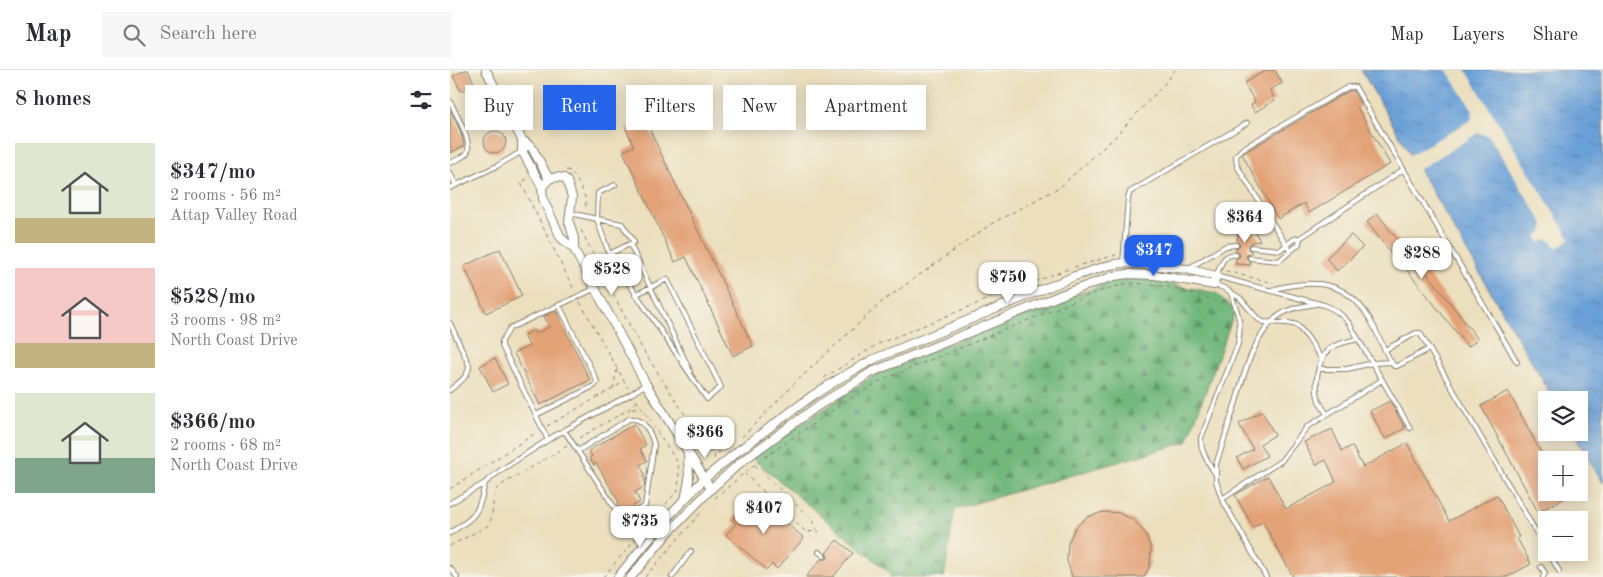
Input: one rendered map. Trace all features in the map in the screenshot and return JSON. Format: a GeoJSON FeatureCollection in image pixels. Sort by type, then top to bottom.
{"type":"FeatureCollection","features":[{"type":"Feature","properties":{"kind":"street"},"geometry":{"type":"LineString","coordinates":[[486,70],[522,140],[522,152],[542,187],[543,199],[561,238],[574,249],[646,384],[711,489]]}},
{"type":"Feature","properties":{"kind":"street"},"geometry":{"type":"LineString","coordinates":[[522,140],[531,146],[549,179]]}},
{"type":"Feature","properties":{"kind":"street"},"geometry":{"type":"LineString","coordinates":[[542,187],[549,179],[560,177],[567,181],[572,197],[570,226],[574,238],[574,249]]}},
{"type":"Feature","properties":{"kind":"street"},"geometry":{"type":"LineString","coordinates":[[618,577],[685,498],[731,451],[812,396],[874,359],[1075,276],[1110,265],[1124,263],[1218,273],[1214,285],[1155,275],[1128,274],[1114,276],[1066,293],[872,372],[819,405],[741,462],[711,489],[667,534],[631,577]]}},
{"type":"Feature","properties":{"kind":"street"},"geometry":{"type":"LineString","coordinates":[[812,396],[819,405]]}},
{"type":"Feature","properties":{"kind":"street"},"geometry":{"type":"LineString","coordinates":[[685,498],[689,486],[688,452]]}},
{"type":"Feature","properties":{"kind":"lane"},"geometry":{"type":"LineString","coordinates":[[1290,251],[1237,166],[1236,156],[1242,148],[1348,87],[1355,87],[1517,362]]}},
{"type":"Feature","properties":{"kind":"lane"},"geometry":{"type":"LineString","coordinates":[[450,101],[469,143],[468,151],[450,163]]}},
{"type":"Feature","properties":{"kind":"lane"},"geometry":{"type":"LineString","coordinates":[[1124,263],[1130,192],[1246,123]]}},
{"type":"Feature","properties":{"kind":"lane"},"geometry":{"type":"LineString","coordinates":[[450,188],[497,166],[531,146]]}},
{"type":"Feature","properties":{"kind":"lane"},"geometry":{"type":"LineString","coordinates":[[1251,247],[1278,250],[1294,239],[1300,238],[1404,169]]}},
{"type":"Feature","properties":{"kind":"lane"},"geometry":{"type":"LineString","coordinates":[[450,173],[456,186]]}},
{"type":"Feature","properties":{"kind":"lane"},"geometry":{"type":"LineString","coordinates":[[615,184],[598,193],[597,218],[608,254],[635,295],[707,400],[721,387],[667,279],[635,295]]}},
{"type":"Feature","properties":{"kind":"lane"},"geometry":{"type":"LineString","coordinates":[[570,213],[622,224],[634,242],[608,254]]}},
{"type":"Feature","properties":{"kind":"lane"},"geometry":{"type":"LineString","coordinates":[[1250,258],[1276,261],[1299,244],[1300,238]]}},
{"type":"Feature","properties":{"kind":"lane"},"geometry":{"type":"LineString","coordinates":[[630,244],[694,382]]}},
{"type":"Feature","properties":{"kind":"lane"},"geometry":{"type":"LineString","coordinates":[[1187,269],[1226,246],[1236,245]]}},
{"type":"Feature","properties":{"kind":"lane"},"geometry":{"type":"LineString","coordinates":[[1236,255],[1229,254],[1225,257],[1218,273],[1269,291],[1332,308],[1341,314],[1349,322],[1410,428]]}},
{"type":"Feature","properties":{"kind":"lane"},"geometry":{"type":"LineString","coordinates":[[1269,291],[1301,284],[1332,286],[1344,291],[1362,307],[1394,366],[1428,349]]}},
{"type":"Feature","properties":{"kind":"lane"},"geometry":{"type":"LineString","coordinates":[[1214,285],[1224,288],[1240,298],[1258,319],[1263,322],[1297,325],[1322,360]]}},
{"type":"Feature","properties":{"kind":"lane"},"geometry":{"type":"LineString","coordinates":[[548,440],[502,346],[502,341],[512,327],[595,288]]}},
{"type":"Feature","properties":{"kind":"lane"},"geometry":{"type":"LineString","coordinates":[[1230,293],[1240,317],[1238,344],[1201,438],[1201,444],[1215,473],[1222,498],[1266,577]]}},
{"type":"Feature","properties":{"kind":"lane"},"geometry":{"type":"LineString","coordinates":[[1215,473],[1216,464],[1249,360],[1259,339],[1276,318],[1298,307],[1316,304]]}},
{"type":"Feature","properties":{"kind":"lane"},"geometry":{"type":"LineString","coordinates":[[536,416],[594,386],[597,382],[559,305]]}},
{"type":"Feature","properties":{"kind":"lane"},"geometry":{"type":"LineString","coordinates":[[450,323],[469,365],[464,378],[450,390]]}},
{"type":"Feature","properties":{"kind":"lane"},"geometry":{"type":"LineString","coordinates":[[1385,350],[1420,333],[1538,535]]}},
{"type":"Feature","properties":{"kind":"lane"},"geometry":{"type":"LineString","coordinates":[[1327,414],[1317,392],[1319,369],[1322,360],[1329,350],[1340,343],[1358,339]]}},
{"type":"Feature","properties":{"kind":"lane"},"geometry":{"type":"LineString","coordinates":[[1319,369],[1348,369],[1372,363],[1391,362]]}},
{"type":"Feature","properties":{"kind":"lane"},"geometry":{"type":"LineString","coordinates":[[1222,498],[1277,464],[1308,427],[1382,380]]}},
{"type":"Feature","properties":{"kind":"lane"},"geometry":{"type":"LineString","coordinates":[[450,503],[485,483],[501,470],[564,430],[646,384]]}},
{"type":"Feature","properties":{"kind":"lane"},"geometry":{"type":"LineString","coordinates":[[564,430],[620,516],[623,518],[645,506],[654,445],[642,421],[633,418],[629,419],[578,451]]}},
{"type":"Feature","properties":{"kind":"lane"},"geometry":{"type":"LineString","coordinates":[[731,451],[741,462]]}},
{"type":"Feature","properties":{"kind":"lane"},"geometry":{"type":"LineString","coordinates":[[450,533],[465,524],[478,511],[485,483]]}},
{"type":"Feature","properties":{"kind":"lane"},"geometry":{"type":"LineString","coordinates":[[450,526],[456,529]]}},
{"type":"Feature","properties":{"kind":"lane"},"geometry":{"type":"LineString","coordinates":[[672,577],[691,551]]}},
{"type":"Feature","properties":{"kind":"lane"},"geometry":{"type":"LineString","coordinates":[[819,552],[824,556]]}},
{"type":"Feature","properties":{"kind":"lane"},"geometry":{"type":"LineString","coordinates":[[1553,561],[1559,571]]}},
{"type":"Feature","properties":{"kind":"lane"},"geometry":{"type":"LineString","coordinates":[[1541,566],[1545,573],[1543,577]]}},
{"type":"Feature","properties":{"kind":"lane"},"geometry":{"type":"LineString","coordinates":[[450,568],[457,577]]}},
{"type":"Feature","properties":{"kind":"path"},"geometry":{"type":"LineString","coordinates":[[753,431],[741,442],[742,437],[796,381],[883,301],[991,224],[1060,187],[1114,138],[1175,70]]}},
{"type":"Feature","properties":{"kind":"path"},"geometry":{"type":"LineString","coordinates":[[565,170],[571,171],[585,195],[587,203],[580,226],[582,234],[643,350],[708,450],[716,453],[731,451]]}},
{"type":"Feature","properties":{"kind":"path"},"geometry":{"type":"LineString","coordinates":[[532,203],[522,183],[535,174]]}},
{"type":"Feature","properties":{"kind":"path"},"geometry":{"type":"LineString","coordinates":[[821,380],[878,344],[1078,265],[1112,255],[1124,254]]}},
{"type":"Feature","properties":{"kind":"path"},"geometry":{"type":"LineString","coordinates":[[1218,273],[1286,286]]}},
{"type":"Feature","properties":{"kind":"path"},"geometry":{"type":"LineString","coordinates":[[711,501],[755,464],[846,401],[884,379],[1097,292],[1128,283],[1150,284],[1198,294],[1235,306]]}},
{"type":"Feature","properties":{"kind":"path"},"geometry":{"type":"LineString","coordinates":[[613,389],[617,368]]}},
{"type":"Feature","properties":{"kind":"path"},"geometry":{"type":"LineString","coordinates":[[450,489],[542,428],[625,382]]}},
{"type":"Feature","properties":{"kind":"path"},"geometry":{"type":"LineString","coordinates":[[450,546],[489,525],[493,495],[498,488],[631,408],[637,401]]}},
{"type":"Feature","properties":{"kind":"path"},"geometry":{"type":"LineString","coordinates":[[631,408],[642,408]]}},
{"type":"Feature","properties":{"kind":"path"},"geometry":{"type":"LineString","coordinates":[[714,458],[716,453]]}},
{"type":"Feature","properties":{"kind":"path"},"geometry":{"type":"LineString","coordinates":[[755,464],[811,519],[817,529]]}},
{"type":"Feature","properties":{"kind":"path"},"geometry":{"type":"LineString","coordinates":[[743,473],[806,532],[819,531]]}},
{"type":"Feature","properties":{"kind":"path"},"geometry":{"type":"LineString","coordinates":[[645,577],[705,508]]}},
{"type":"Feature","properties":{"kind":"green space"},"geometry":{"type":"Polygon","coordinates":[[[1125,276],[1216,293],[1235,311],[1187,442],[955,509],[944,577],[890,577],[890,573],[752,458],[882,370],[1125,276]]]}},
{"type":"Feature","properties":{"kind":"water"},"geometry":{"type":"Polygon","coordinates":[[[1361,70],[1603,70],[1603,483],[1588,458],[1588,451],[1584,451],[1578,441],[1588,441],[1588,391],[1549,391],[1361,70]]]}},
{"type":"Feature","properties":{"kind":"pier"},"geometry":{"type":"Polygon","coordinates":[[[1442,70],[1466,70],[1570,239],[1556,249],[1551,241],[1545,239],[1540,243],[1536,236],[1542,232],[1544,225],[1489,136],[1478,133],[1418,170],[1410,155],[1471,120],[1473,110],[1447,71],[1442,70]]]}},
{"type":"Feature","properties":{"kind":"building"},"geometry":{"type":"Polygon","coordinates":[[[468,70],[475,85],[465,85],[465,89],[461,91],[453,76],[468,70]]]}},
{"type":"Feature","properties":{"kind":"building"},"geometry":{"type":"Polygon","coordinates":[[[1267,70],[1275,70],[1282,83],[1270,90],[1275,100],[1255,112],[1251,105],[1255,102],[1244,83],[1267,70]]]}},
{"type":"Feature","properties":{"kind":"building"},"geometry":{"type":"Polygon","coordinates":[[[1349,91],[1353,91],[1361,105],[1357,107],[1390,164],[1309,213],[1304,203],[1278,219],[1242,154],[1349,91]]]}},
{"type":"Feature","properties":{"kind":"building"},"geometry":{"type":"Polygon","coordinates":[[[450,110],[460,130],[464,146],[450,153],[450,110]]]}},
{"type":"Feature","properties":{"kind":"building"},"geometry":{"type":"Polygon","coordinates":[[[626,130],[650,130],[753,346],[733,356],[686,257],[675,262],[623,151],[634,146],[626,130]]]}},
{"type":"Feature","properties":{"kind":"building"},"geometry":{"type":"Polygon","coordinates":[[[495,131],[503,134],[506,142],[503,150],[495,153],[487,150],[484,142],[487,134],[495,131]]]}},
{"type":"Feature","properties":{"kind":"building"},"geometry":{"type":"Polygon","coordinates":[[[1377,213],[1411,257],[1413,255],[1478,339],[1468,347],[1367,222],[1377,213]]]}},
{"type":"Feature","properties":{"kind":"building"},"geometry":{"type":"Polygon","coordinates":[[[1250,223],[1260,241],[1252,242],[1248,245],[1251,254],[1247,255],[1246,258],[1250,265],[1235,264],[1236,259],[1240,256],[1236,251],[1240,245],[1237,241],[1238,232],[1250,223]]]}},
{"type":"Feature","properties":{"kind":"building"},"geometry":{"type":"Polygon","coordinates":[[[1351,235],[1363,247],[1337,271],[1326,258],[1351,235]]]}},
{"type":"Feature","properties":{"kind":"building"},"geometry":{"type":"Polygon","coordinates":[[[500,249],[522,296],[486,313],[464,266],[500,249]]]}},
{"type":"Feature","properties":{"kind":"building"},"geometry":{"type":"Polygon","coordinates":[[[556,311],[590,380],[540,405],[514,353],[529,346],[524,335],[534,330],[535,334],[549,327],[544,316],[556,311]]]}},
{"type":"Feature","properties":{"kind":"building"},"geometry":{"type":"Polygon","coordinates":[[[495,358],[508,384],[493,392],[480,366],[495,358]]]}},
{"type":"Feature","properties":{"kind":"building"},"geometry":{"type":"Polygon","coordinates":[[[1508,391],[1540,451],[1538,451],[1538,501],[1559,501],[1538,512],[1481,406],[1508,391]]]}},
{"type":"Feature","properties":{"kind":"building"},"geometry":{"type":"Polygon","coordinates":[[[1390,401],[1405,428],[1385,439],[1370,411],[1390,401]]]}},
{"type":"Feature","properties":{"kind":"building"},"geometry":{"type":"Polygon","coordinates":[[[1262,411],[1275,435],[1260,444],[1267,456],[1243,469],[1237,458],[1253,449],[1239,424],[1262,411]]]}},
{"type":"Feature","properties":{"kind":"building"},"geometry":{"type":"Polygon","coordinates":[[[634,424],[646,445],[640,449],[647,461],[640,465],[645,475],[643,476],[645,480],[644,487],[635,492],[640,502],[625,511],[617,503],[619,502],[596,463],[594,465],[589,458],[592,456],[588,451],[634,424]]]}},
{"type":"Feature","properties":{"kind":"building"},"geometry":{"type":"Polygon","coordinates":[[[1332,429],[1342,451],[1352,446],[1363,467],[1407,443],[1449,521],[1497,495],[1531,564],[1507,577],[1293,577],[1263,522],[1253,527],[1235,495],[1268,476],[1286,509],[1336,482],[1326,460],[1316,465],[1304,442],[1332,429]]]}},
{"type":"Feature","properties":{"kind":"building"},"geometry":{"type":"Polygon","coordinates":[[[758,499],[804,538],[777,569],[772,564],[767,570],[726,535],[736,524],[732,520],[744,506],[749,510],[758,499]]]}},
{"type":"Feature","properties":{"kind":"building"},"geometry":{"type":"Polygon","coordinates":[[[1103,512],[1119,513],[1134,520],[1145,533],[1151,548],[1150,565],[1144,577],[1072,577],[1067,560],[1068,543],[1075,528],[1087,517],[1103,512]]]}},
{"type":"Feature","properties":{"kind":"building"},"geometry":{"type":"Polygon","coordinates":[[[837,540],[853,553],[833,577],[806,577],[821,559],[827,559],[826,553],[837,540]]]}}]}
